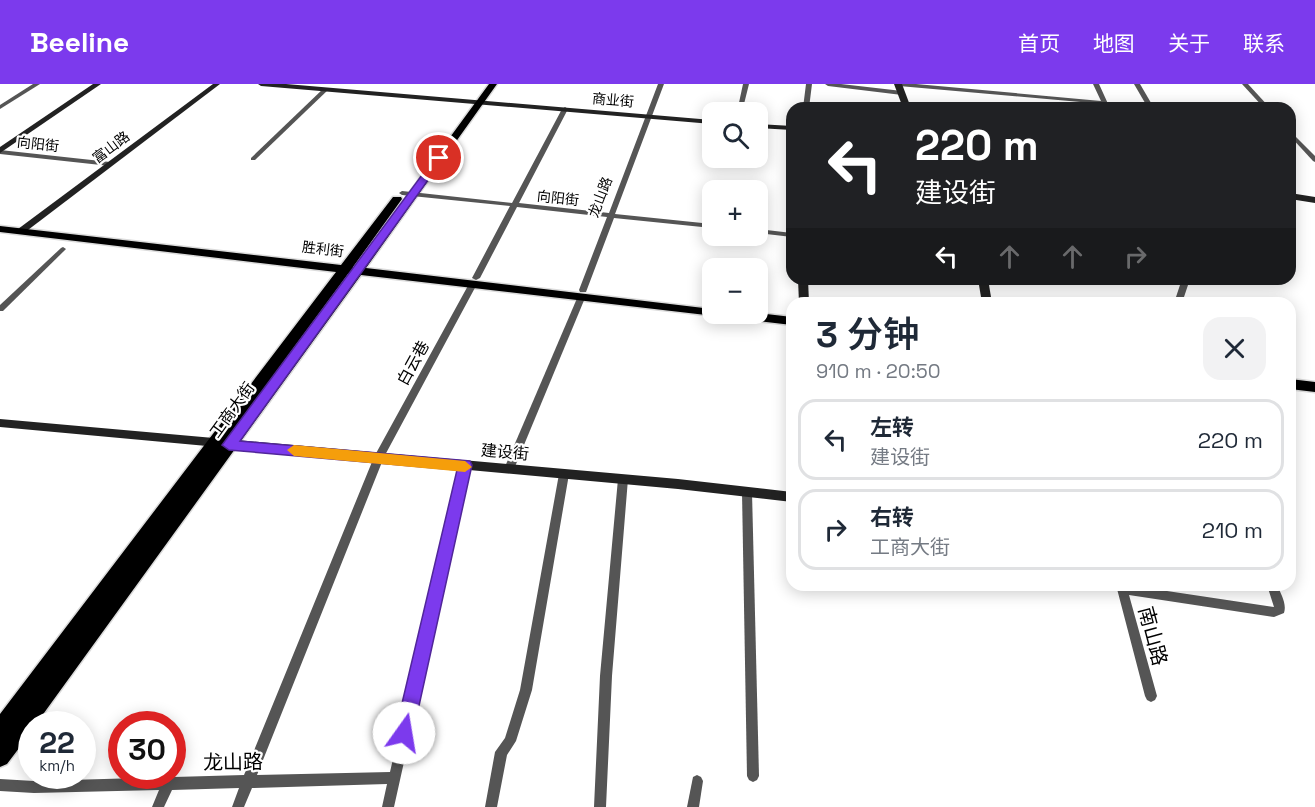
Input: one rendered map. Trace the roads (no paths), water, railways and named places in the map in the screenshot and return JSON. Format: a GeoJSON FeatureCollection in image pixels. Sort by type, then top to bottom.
{"type":"FeatureCollection","features":[{"type":"Feature","properties":{"kind":"main road","name":"工商大街"},"geometry":{"type":"LineString","coordinates":[[475,102],[484,84]]}},
{"type":"Feature","properties":{"kind":"main road","name":"工商大街"},"geometry":{"type":"LineString","coordinates":[[0,729],[222,444],[475,102],[493,84]]}},
{"type":"Feature","properties":{"kind":"main road","name":"胜利街"},"geometry":{"type":"LineString","coordinates":[[0,226],[475,281],[702,311]]}},
{"type":"Feature","properties":{"kind":"main road","name":"胜利街"},"geometry":{"type":"LineString","coordinates":[[582,294],[702,305]]}},
{"type":"Feature","properties":{"kind":"main road"},"geometry":{"type":"LineString","coordinates":[[768,313],[786,315]]}},
{"type":"Feature","properties":{"kind":"main road"},"geometry":{"type":"LineString","coordinates":[[768,319],[786,320]]}},
{"type":"Feature","properties":{"kind":"main road"},"geometry":{"type":"LineString","coordinates":[[1296,379],[1315,381]]}},
{"type":"Feature","properties":{"kind":"main road"},"geometry":{"type":"LineString","coordinates":[[1296,385],[1315,387]]}},
{"type":"Feature","properties":{"kind":"main road","name":"工商大街"},"geometry":{"type":"LineString","coordinates":[[0,757],[222,444]]}},
{"type":"Feature","properties":{"kind":"street"},"geometry":{"type":"LineString","coordinates":[[0,107],[37,84]]}},
{"type":"Feature","properties":{"kind":"street"},"geometry":{"type":"LineString","coordinates":[[0,152],[98,84]]}},
{"type":"Feature","properties":{"kind":"street","name":"富山路"},"geometry":{"type":"LineString","coordinates":[[23,229],[217,84]]}},
{"type":"Feature","properties":{"kind":"street","name":"商业街"},"geometry":{"type":"LineString","coordinates":[[261,84],[313,86],[326,89],[702,121]]}},
{"type":"Feature","properties":{"kind":"street","name":"龙山路"},"geometry":{"type":"LineString","coordinates":[[509,469],[582,294],[609,215],[661,84]]}},
{"type":"Feature","properties":{"kind":"street"},"geometry":{"type":"LineString","coordinates":[[742,102],[746,84]]}},
{"type":"Feature","properties":{"kind":"street"},"geometry":{"type":"LineString","coordinates":[[807,102],[809,84]]}},
{"type":"Feature","properties":{"kind":"street"},"geometry":{"type":"LineString","coordinates":[[828,84],[902,93]]}},
{"type":"Feature","properties":{"kind":"street"},"geometry":{"type":"LineString","coordinates":[[905,102],[899,84],[1068,102]]}},
{"type":"Feature","properties":{"kind":"street"},"geometry":{"type":"LineString","coordinates":[[1096,84],[1104,102]]}},
{"type":"Feature","properties":{"kind":"street"},"geometry":{"type":"LineString","coordinates":[[1137,84],[1148,102]]}},
{"type":"Feature","properties":{"kind":"street"},"geometry":{"type":"LineString","coordinates":[[1245,84],[1262,102]]}},
{"type":"Feature","properties":{"kind":"street"},"geometry":{"type":"LineString","coordinates":[[253,159],[326,89]]}},
{"type":"Feature","properties":{"kind":"street","name":"白云巷"},"geometry":{"type":"LineString","coordinates":[[238,807],[379,457],[565,109]]}},
{"type":"Feature","properties":{"kind":"street"},"geometry":{"type":"LineString","coordinates":[[768,127],[786,128]]}},
{"type":"Feature","properties":{"kind":"street"},"geometry":{"type":"LineString","coordinates":[[1296,139],[1315,160]]}},
{"type":"Feature","properties":{"kind":"street","name":"向阳街"},"geometry":{"type":"LineString","coordinates":[[0,152],[110,164]]}},
{"type":"Feature","properties":{"kind":"street","name":"向阳街"},"geometry":{"type":"LineString","coordinates":[[407,194],[702,225]]}},
{"type":"Feature","properties":{"kind":"street"},"geometry":{"type":"LineString","coordinates":[[1296,197],[1315,200]]}},
{"type":"Feature","properties":{"kind":"street"},"geometry":{"type":"LineString","coordinates":[[768,232],[786,234]]}},
{"type":"Feature","properties":{"kind":"street"},"geometry":{"type":"LineString","coordinates":[[0,309],[63,249]]}},
{"type":"Feature","properties":{"kind":"street","name":"建设街"},"geometry":{"type":"LineString","coordinates":[[0,423],[623,479],[786,496]]}},
{"type":"Feature","properties":{"kind":"street"},"geometry":{"type":"LineString","coordinates":[[388,807],[465,465]]}},
{"type":"Feature","properties":{"kind":"street"},"geometry":{"type":"LineString","coordinates":[[491,807],[501,752],[510,741],[526,690],[564,474]]}},
{"type":"Feature","properties":{"kind":"street"},"geometry":{"type":"LineString","coordinates":[[600,807],[606,676],[623,479]]}},
{"type":"Feature","properties":{"kind":"street"},"geometry":{"type":"LineString","coordinates":[[747,492],[753,776]]}},
{"type":"Feature","properties":{"kind":"street","name":"南山路"},"geometry":{"type":"LineString","coordinates":[[1123,591],[1151,696]]}},
{"type":"Feature","properties":{"kind":"street"},"geometry":{"type":"LineString","coordinates":[[1146,591],[1274,612],[1280,610],[1274,591]]}},
{"type":"Feature","properties":{"kind":"street","name":"龙山路"},"geometry":{"type":"LineString","coordinates":[[186,784],[394,778]]}},
{"type":"Feature","properties":{"kind":"street"},"geometry":{"type":"LineString","coordinates":[[693,807],[697,782]]}},
{"type":"Feature","properties":{"kind":"street","name":"龙山路"},"geometry":{"type":"LineString","coordinates":[[0,785],[108,784]]}},
{"type":"Feature","properties":{"kind":"street"},"geometry":{"type":"LineString","coordinates":[[158,807],[166,789]]}}]}
